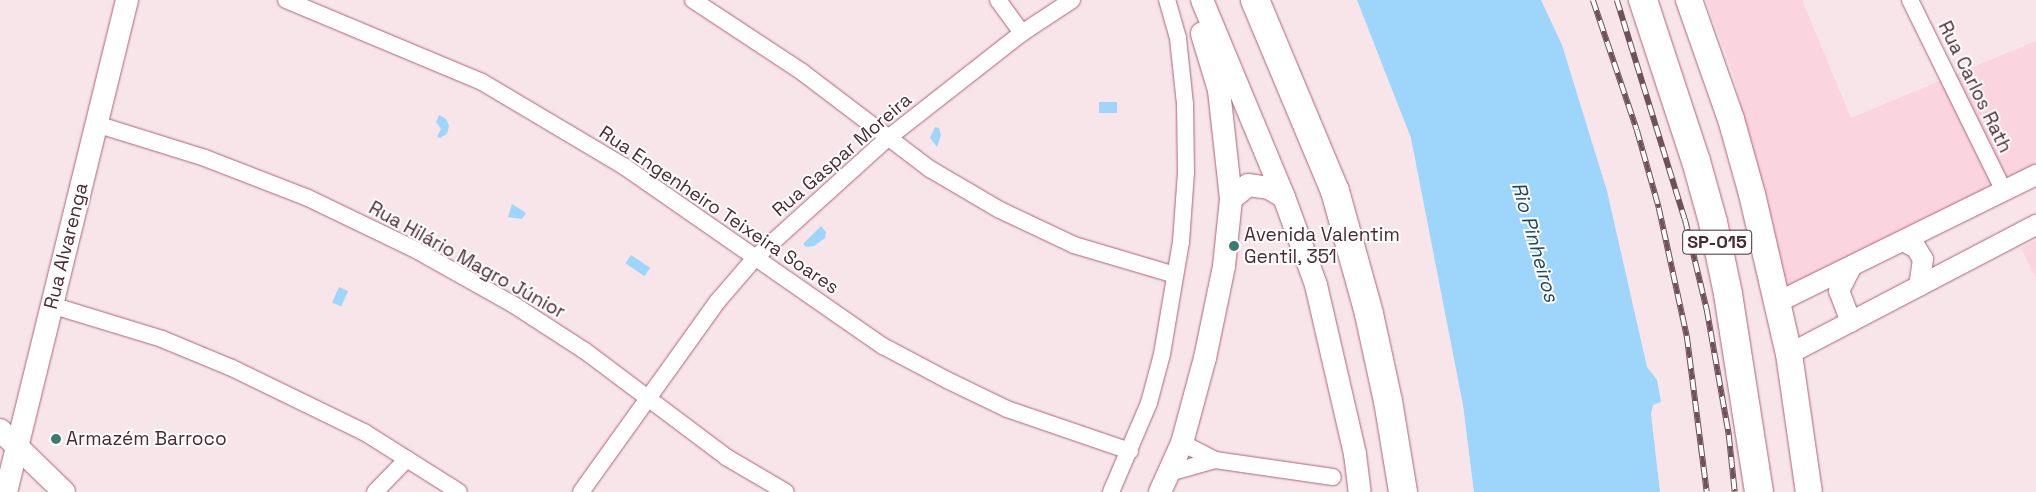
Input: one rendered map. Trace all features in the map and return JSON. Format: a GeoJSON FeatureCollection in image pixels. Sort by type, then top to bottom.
{"type":"FeatureCollection","features":[{"type":"Feature","properties":{"kind":"highway"},"geometry":{"type":"LineString","coordinates":[[1255,0],[1335,191],[1371,324],[1403,492]]}},
{"type":"Feature","properties":{"kind":"highway","name":"SP-015"},"geometry":{"type":"LineString","coordinates":[[1643,0],[1696,161],[1713,222],[1728,294],[1758,492]]}},
{"type":"Feature","properties":{"kind":"highway"},"geometry":{"type":"LineString","coordinates":[[1689,0],[1731,119],[1778,302],[1809,492]]}},
{"type":"Feature","properties":{"kind":"main road","name":"Rua Alvarenga"},"geometry":{"type":"LineString","coordinates":[[6,492],[127,0]]}},
{"type":"Feature","properties":{"kind":"main road"},"geometry":{"type":"LineString","coordinates":[[1164,483],[1182,443],[1216,312],[1231,199],[1219,90],[1189,0]]}},
{"type":"Feature","properties":{"kind":"main road"},"geometry":{"type":"LineString","coordinates":[[1202,0],[1284,196],[1316,285],[1355,454],[1360,492]]}},
{"type":"Feature","properties":{"kind":"main road"},"geometry":{"type":"LineString","coordinates":[[1231,199],[1248,186],[1269,188],[1284,196]]}},
{"type":"Feature","properties":{"kind":"main road"},"geometry":{"type":"LineString","coordinates":[[0,430],[64,492]]}},
{"type":"Feature","properties":{"kind":"street","name":"Rua Engenheiro Teixeira Soares"},"geometry":{"type":"LineString","coordinates":[[286,0],[482,82],[625,166],[754,258],[883,346],[1007,409],[1130,451]]}},
{"type":"Feature","properties":{"kind":"street"},"geometry":{"type":"LineString","coordinates":[[693,0],[802,72],[930,169],[1000,210],[1074,245],[1175,275]]}},
{"type":"Feature","properties":{"kind":"street"},"geometry":{"type":"LineString","coordinates":[[998,0],[1022,33]]}},
{"type":"Feature","properties":{"kind":"street","name":"Rua Gaspar Moreira"},"geometry":{"type":"LineString","coordinates":[[580,492],[717,302],[754,258],[888,138],[1022,33],[1072,0]]}},
{"type":"Feature","properties":{"kind":"street"},"geometry":{"type":"LineString","coordinates":[[1111,492],[1149,403],[1160,360],[1181,242],[1186,173],[1185,104],[1178,38],[1167,0]]}},
{"type":"Feature","properties":{"kind":"street","name":"Rua Carlos Rath"},"geometry":{"type":"LineString","coordinates":[[1910,0],[2004,191]]}},
{"type":"Feature","properties":{"kind":"street","name":"Rua Hilário Magro Júnior"},"geometry":{"type":"LineString","coordinates":[[96,124],[205,158],[308,198],[416,250],[522,310],[585,351],[726,457],[786,492]]}},
{"type":"Feature","properties":{"kind":"street"},"geometry":{"type":"LineString","coordinates":[[1778,302],[2036,175]]}},
{"type":"Feature","properties":{"kind":"street"},"geometry":{"type":"LineString","coordinates":[[1788,354],[2036,225]]}},
{"type":"Feature","properties":{"kind":"street"},"geometry":{"type":"LineString","coordinates":[[1929,228],[1929,251],[1951,269]]}},
{"type":"Feature","properties":{"kind":"street"},"geometry":{"type":"LineString","coordinates":[[1903,241],[1916,248],[1923,259],[1919,286]]}},
{"type":"Feature","properties":{"kind":"street"},"geometry":{"type":"LineString","coordinates":[[1851,322],[1839,291],[1852,266]]}},
{"type":"Feature","properties":{"kind":"street"},"geometry":{"type":"LineString","coordinates":[[51,306],[162,339],[232,368],[334,416],[459,492]]}},
{"type":"Feature","properties":{"kind":"street"},"geometry":{"type":"LineString","coordinates":[[1182,443],[1215,460]]}},
{"type":"Feature","properties":{"kind":"street"},"geometry":{"type":"LineString","coordinates":[[375,492],[407,459]]}},
{"type":"Feature","properties":{"kind":"street"},"geometry":{"type":"LineString","coordinates":[[1164,483],[1196,462],[1215,460],[1333,477]]}},
{"type":"Feature","properties":{"kind":"shaded area"},"geometry":{"type":"Polygon","coordinates":[[[1706,0],[1802,0],[1851,118],[2036,41],[2036,164],[1787,289],[1734,78],[1706,0]]]}},
{"type":"Feature","properties":{"kind":"shaded area"},"geometry":{"type":"Polygon","coordinates":[[[2036,240],[2036,278],[2021,248],[2036,240]]]}},
{"type":"Feature","properties":{"kind":"water","name":"Rio Pinheiros"},"geometry":{"type":"Polygon","coordinates":[[[1357,0],[1541,0],[1562,45],[1607,191],[1647,367],[1657,380],[1661,402],[1653,405],[1651,414],[1660,492],[1474,492],[1463,405],[1411,138],[1357,0]]]}},
{"type":"Feature","properties":{"kind":"water"},"geometry":{"type":"Polygon","coordinates":[[[1099,102],[1117,102],[1117,113],[1099,113],[1099,102]]]}},
{"type":"Feature","properties":{"kind":"water"},"geometry":{"type":"Polygon","coordinates":[[[439,115],[446,119],[449,126],[447,134],[440,138],[437,137],[441,129],[436,122],[439,115]]]}},
{"type":"Feature","properties":{"kind":"water"},"geometry":{"type":"Polygon","coordinates":[[[935,127],[939,128],[941,135],[937,147],[930,138],[935,127]]]}},
{"type":"Feature","properties":{"kind":"water"},"geometry":{"type":"Polygon","coordinates":[[[512,204],[526,213],[522,219],[508,217],[512,204]]]}},
{"type":"Feature","properties":{"kind":"water"},"geometry":{"type":"Polygon","coordinates":[[[821,226],[826,232],[825,238],[814,246],[806,247],[803,244],[821,226]]]}},
{"type":"Feature","properties":{"kind":"water"},"geometry":{"type":"Polygon","coordinates":[[[631,255],[650,268],[644,276],[625,263],[631,255]]]}},
{"type":"Feature","properties":{"kind":"water"},"geometry":{"type":"Polygon","coordinates":[[[339,287],[348,291],[341,307],[332,303],[339,287]]]}},
{"type":"Feature","properties":{"kind":"railway"},"geometry":{"type":"LineString","coordinates":[[1593,0],[1637,130],[1659,208],[1687,336],[1707,492]]}},
{"type":"Feature","properties":{"kind":"railway"},"geometry":{"type":"LineString","coordinates":[[1617,0],[1685,219],[1707,310],[1729,435],[1735,492]]}},
{"type":"Feature","properties":{"kind":"place","name":"Avenida Valentim Gentil, 351"},"geometry":{"type":"Point","coordinates":[1234,246]}},
{"type":"Feature","properties":{"kind":"place","name":"Armazém Barroco"},"geometry":{"type":"Point","coordinates":[56,439]}}]}
